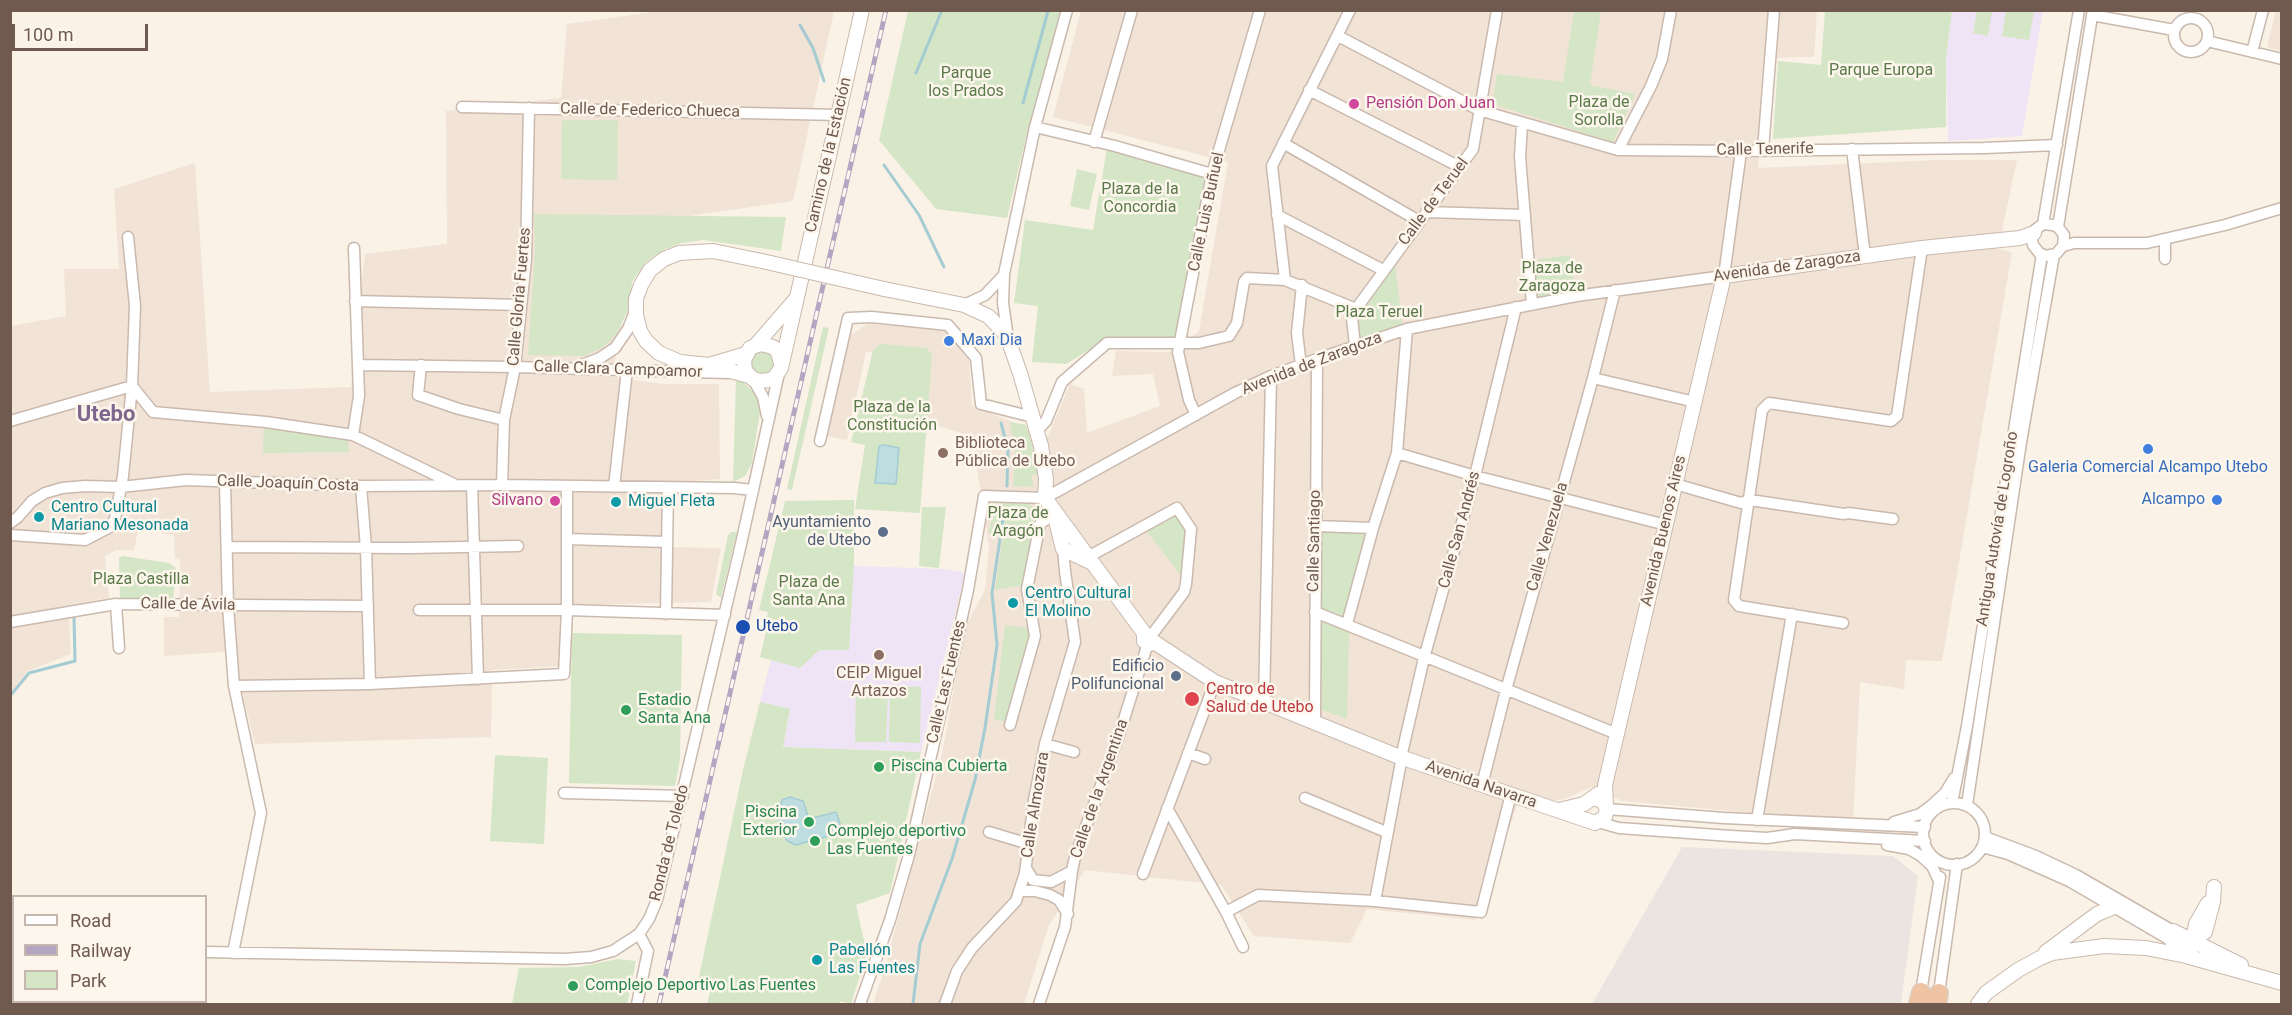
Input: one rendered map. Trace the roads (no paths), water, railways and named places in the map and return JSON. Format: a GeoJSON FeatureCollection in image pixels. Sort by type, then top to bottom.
{"type":"FeatureCollection","features":[{"type":"Feature","properties":{"kind":"street","name":"Camino de la Estación"},"geometry":{"type":"LineString","coordinates":[[780,368],[862,10]]}},
{"type":"Feature","properties":{"kind":"street"},"geometry":{"type":"LineString","coordinates":[[1045,498],[1046,473],[1035,424],[1008,339],[1003,303],[1004,274],[1035,127],[1067,10]]}},
{"type":"Feature","properties":{"kind":"street"},"geometry":{"type":"LineString","coordinates":[[1094,142],[1132,10]]}},
{"type":"Feature","properties":{"kind":"street","name":"Calle Luis Buñuel"},"geometry":{"type":"LineString","coordinates":[[1196,415],[1189,400],[1178,352],[1212,174],[1260,10]]}},
{"type":"Feature","properties":{"kind":"street"},"geometry":{"type":"LineString","coordinates":[[1285,280],[1272,166],[1350,10]]}},
{"type":"Feature","properties":{"kind":"street","name":"Calle de Teruel"},"geometry":{"type":"LineString","coordinates":[[1356,309],[1473,149],[1497,10]]}},
{"type":"Feature","properties":{"kind":"street"},"geometry":{"type":"LineString","coordinates":[[1618,150],[1651,86],[1662,58],[1671,10]]}},
{"type":"Feature","properties":{"kind":"street"},"geometry":{"type":"LineString","coordinates":[[1763,150],[1774,10]]}},
{"type":"Feature","properties":{"kind":"street"},"geometry":{"type":"LineString","coordinates":[[2079,10],[2057,145],[2032,234],[2036,250],[2042,254],[2054,255],[2067,242],[2147,243],[2225,225],[2282,208]]}},
{"type":"Feature","properties":{"kind":"street"},"geometry":{"type":"LineString","coordinates":[[2252,52],[2263,10]]}},
{"type":"Feature","properties":{"kind":"street"},"geometry":{"type":"LineString","coordinates":[[2067,242],[2058,227],[2093,13],[2174,30]]}},
{"type":"Feature","properties":{"kind":"street"},"geometry":{"type":"LineString","coordinates":[[2185,18],[2196,18],[2202,21],[2208,30],[2208,41],[2200,50],[2189,52],[2183,50],[2175,42],[2174,30],[2185,18]]}},
{"type":"Feature","properties":{"kind":"street","name":"Calle Tenerife"},"geometry":{"type":"LineString","coordinates":[[1338,36],[1479,110],[1618,150],[1852,150],[2057,145]]}},
{"type":"Feature","properties":{"kind":"street"},"geometry":{"type":"LineString","coordinates":[[2208,41],[2282,59]]}},
{"type":"Feature","properties":{"kind":"street"},"geometry":{"type":"LineString","coordinates":[[1309,90],[1460,167]]}},
{"type":"Feature","properties":{"kind":"street","name":"Calle de Federico Chueca"},"geometry":{"type":"LineString","coordinates":[[462,107],[839,115]]}},
{"type":"Feature","properties":{"kind":"street","name":"Calle Gloria Fuertes"},"geometry":{"type":"LineString","coordinates":[[502,485],[504,420],[515,367],[526,260],[529,108]]}},
{"type":"Feature","properties":{"kind":"street"},"geometry":{"type":"LineString","coordinates":[[1522,124],[1520,157],[1532,304]]}},
{"type":"Feature","properties":{"kind":"street"},"geometry":{"type":"LineString","coordinates":[[1035,127],[1212,174]]}},
{"type":"Feature","properties":{"kind":"street"},"geometry":{"type":"LineString","coordinates":[[1283,142],[1423,216],[1525,215]]}},
{"type":"Feature","properties":{"kind":"street"},"geometry":{"type":"LineString","coordinates":[[1852,150],[1865,256]]}},
{"type":"Feature","properties":{"kind":"street"},"geometry":{"type":"LineString","coordinates":[[1724,276],[1741,151]]}},
{"type":"Feature","properties":{"kind":"street"},"geometry":{"type":"LineString","coordinates":[[1277,215],[1383,270]]}},
{"type":"Feature","properties":{"kind":"street"},"geometry":{"type":"LineString","coordinates":[[2032,234],[2053,225],[2058,227]]}},
{"type":"Feature","properties":{"kind":"street","name":"Avenida de Zaragoza"},"geometry":{"type":"LineString","coordinates":[[1045,498],[1235,393],[1271,376],[1407,329],[1615,290],[2032,234]]}},
{"type":"Feature","properties":{"kind":"street"},"geometry":{"type":"LineString","coordinates":[[10,535],[85,540],[110,527],[115,519],[121,487],[132,386],[135,306],[128,237]]}},
{"type":"Feature","properties":{"kind":"street"},"geometry":{"type":"LineString","coordinates":[[2165,239],[2165,259]]}},
{"type":"Feature","properties":{"kind":"street"},"geometry":{"type":"LineString","coordinates":[[353,435],[359,396],[354,248]]}},
{"type":"Feature","properties":{"kind":"street"},"geometry":{"type":"LineString","coordinates":[[1843,623],[1738,606],[1734,600],[1762,410],[1769,403],[1891,421],[1897,416],[1922,248]]}},
{"type":"Feature","properties":{"kind":"street"},"geometry":{"type":"LineString","coordinates":[[572,368],[600,358],[615,348],[628,329],[638,291],[645,276],[657,263],[669,256],[688,251],[713,251],[964,305],[988,316],[1008,339]]}},
{"type":"Feature","properties":{"kind":"street","name":"Antigua Autovía de Logroño"},"geometry":{"type":"LineString","coordinates":[[1952,803],[1967,726],[2042,254]]}},
{"type":"Feature","properties":{"kind":"street","name":"Antigua Autovía de Logroño"},"geometry":{"type":"LineString","coordinates":[[1967,805],[2004,556],[2054,255]]}},
{"type":"Feature","properties":{"kind":"street"},"geometry":{"type":"LineString","coordinates":[[964,305],[986,295],[1004,274]]}},
{"type":"Feature","properties":{"kind":"street","name":"Avenida Buenos Aires"},"geometry":{"type":"LineString","coordinates":[[1607,808],[1605,785],[1724,276]]}},
{"type":"Feature","properties":{"kind":"street"},"geometry":{"type":"LineString","coordinates":[[820,441],[848,318],[872,317],[948,325],[976,358],[981,404],[1035,424],[1046,421],[1062,381],[1104,345],[1114,341],[1207,342],[1225,338],[1232,333],[1237,323],[1246,278],[1285,280],[1356,309],[1352,324],[1355,346]]}},
{"type":"Feature","properties":{"kind":"street"},"geometry":{"type":"LineString","coordinates":[[1301,365],[1297,333],[1302,285]]}},
{"type":"Feature","properties":{"kind":"street","name":"Calle Venezuela"},"geometry":{"type":"LineString","coordinates":[[1482,785],[1615,290]]}},
{"type":"Feature","properties":{"kind":"street","name":"Camino de la Estación"},"geometry":{"type":"LineString","coordinates":[[750,350],[796,299]]}},
{"type":"Feature","properties":{"kind":"street"},"geometry":{"type":"LineString","coordinates":[[355,301],[521,305]]}},
{"type":"Feature","properties":{"kind":"street","name":"Calle San Andrés"},"geometry":{"type":"LineString","coordinates":[[1375,901],[1386,831],[1424,658],[1475,476],[1516,307]]}},
{"type":"Feature","properties":{"kind":"street"},"geometry":{"type":"LineString","coordinates":[[635,308],[640,332],[652,348],[672,360],[709,365],[759,381],[770,380],[780,368],[781,357],[773,347],[761,344],[709,365]]}},
{"type":"Feature","properties":{"kind":"street"},"geometry":{"type":"LineString","coordinates":[[1347,624],[1396,453],[1407,329]]}},
{"type":"Feature","properties":{"kind":"street"},"geometry":{"type":"LineString","coordinates":[[750,350],[744,366],[751,378]]}},
{"type":"Feature","properties":{"kind":"street","name":"Calle Santiago"},"geometry":{"type":"LineString","coordinates":[[1315,723],[1317,359]]}},
{"type":"Feature","properties":{"kind":"street","name":"Calle Clara Campoamor"},"geometry":{"type":"LineString","coordinates":[[358,365],[734,373]]}},
{"type":"Feature","properties":{"kind":"street"},"geometry":{"type":"LineString","coordinates":[[421,366],[418,395],[459,410],[504,420]]}},
{"type":"Feature","properties":{"kind":"street","name":"Ronda de Toledo"},"geometry":{"type":"LineString","coordinates":[[207,952],[565,960],[591,957],[613,951],[639,934],[650,919],[657,900],[683,796],[780,368]]}},
{"type":"Feature","properties":{"kind":"street"},"geometry":{"type":"LineString","coordinates":[[614,487],[627,370]]}},
{"type":"Feature","properties":{"kind":"street"},"geometry":{"type":"LineString","coordinates":[[1264,702],[1271,376]]}},
{"type":"Feature","properties":{"kind":"street","name":"Ronda de Toledo"},"geometry":{"type":"LineString","coordinates":[[751,378],[766,408],[767,425]]}},
{"type":"Feature","properties":{"kind":"street"},"geometry":{"type":"LineString","coordinates":[[1593,378],[1695,402]]}},
{"type":"Feature","properties":{"kind":"street"},"geometry":{"type":"LineString","coordinates":[[132,386],[153,412],[266,422],[353,435],[456,485]]}},
{"type":"Feature","properties":{"kind":"street"},"geometry":{"type":"LineString","coordinates":[[10,421],[132,386]]}},
{"type":"Feature","properties":{"kind":"street"},"geometry":{"type":"LineString","coordinates":[[1396,453],[1475,476],[1666,525]]}},
{"type":"Feature","properties":{"kind":"street"},"geometry":{"type":"LineString","coordinates":[[734,488],[756,474]]}},
{"type":"Feature","properties":{"kind":"street","name":"Calle Joaquín Costa"},"geometry":{"type":"LineString","coordinates":[[10,523],[32,501],[62,488],[121,487],[186,480],[361,486],[502,485],[753,490]]}},
{"type":"Feature","properties":{"kind":"street"},"geometry":{"type":"LineString","coordinates":[[225,482],[228,606],[234,686],[261,813],[233,953]]}},
{"type":"Feature","properties":{"kind":"street"},"geometry":{"type":"LineString","coordinates":[[1675,484],[1741,502],[1750,500],[1893,519]]}},
{"type":"Feature","properties":{"kind":"street"},"geometry":{"type":"LineString","coordinates":[[361,486],[366,548],[370,684]]}},
{"type":"Feature","properties":{"kind":"street"},"geometry":{"type":"LineString","coordinates":[[471,486],[478,679]]}},
{"type":"Feature","properties":{"kind":"street"},"geometry":{"type":"LineString","coordinates":[[234,686],[370,684],[564,674],[567,610],[567,486]]}},
{"type":"Feature","properties":{"kind":"street"},"geometry":{"type":"LineString","coordinates":[[666,614],[668,488]]}},
{"type":"Feature","properties":{"kind":"street","name":"Calle Las Fuentes"},"geometry":{"type":"LineString","coordinates":[[860,1005],[890,920],[909,855],[968,590],[984,496],[1045,498]]}},
{"type":"Feature","properties":{"kind":"street","name":"Avenida Navarra"},"geometry":{"type":"LineString","coordinates":[[1045,498],[1054,513],[1066,544],[1090,560],[1150,637],[1215,682],[1401,758],[1613,828],[1767,838]]}},
{"type":"Feature","properties":{"kind":"street","name":"Calle de la Argentina"},"geometry":{"type":"LineString","coordinates":[[1039,1005],[1068,914],[1072,871],[1150,637],[1184,592],[1191,529],[1177,508],[1090,560]]}},
{"type":"Feature","properties":{"kind":"street"},"geometry":{"type":"LineString","coordinates":[[1010,725],[1035,636],[1027,589],[1040,524],[1054,513]]}},
{"type":"Feature","properties":{"kind":"street"},"geometry":{"type":"LineString","coordinates":[[1315,526],[1373,528]]}},
{"type":"Feature","properties":{"kind":"street"},"geometry":{"type":"LineString","coordinates":[[567,539],[667,542]]}},
{"type":"Feature","properties":{"kind":"street","name":"Calle Almozara"},"geometry":{"type":"LineString","coordinates":[[945,1005],[957,971],[972,948],[1016,901],[1026,868],[1034,800],[1045,744],[1076,642],[1065,571],[1066,544]]}},
{"type":"Feature","properties":{"kind":"street"},"geometry":{"type":"LineString","coordinates":[[228,547],[518,546]]}},
{"type":"Feature","properties":{"kind":"street"},"geometry":{"type":"LineString","coordinates":[[116,604],[119,648]]}},
{"type":"Feature","properties":{"kind":"street","name":"Calle de Ávila"},"geometry":{"type":"LineString","coordinates":[[10,622],[116,604],[368,606]]}},
{"type":"Feature","properties":{"kind":"street"},"geometry":{"type":"LineString","coordinates":[[418,610],[567,610],[724,615]]}},
{"type":"Feature","properties":{"kind":"street"},"geometry":{"type":"LineString","coordinates":[[1314,612],[1617,734]]}},
{"type":"Feature","properties":{"kind":"street"},"geometry":{"type":"LineString","coordinates":[[1757,819],[1792,614]]}},
{"type":"Feature","properties":{"kind":"street"},"geometry":{"type":"LineString","coordinates":[[1143,874],[1215,682]]}},
{"type":"Feature","properties":{"kind":"street"},"geometry":{"type":"LineString","coordinates":[[1045,744],[1074,752]]}},
{"type":"Feature","properties":{"kind":"street"},"geometry":{"type":"LineString","coordinates":[[1188,753],[1205,759]]}},
{"type":"Feature","properties":{"kind":"street"},"geometry":{"type":"LineString","coordinates":[[1875,825],[1907,820],[1932,806],[1945,793],[1958,767]]}},
{"type":"Feature","properties":{"kind":"street","name":"Avenida Buenos Aires"},"geometry":{"type":"LineString","coordinates":[[1589,801],[1605,785]]}},
{"type":"Feature","properties":{"kind":"street"},"geometry":{"type":"LineString","coordinates":[[564,793],[683,796]]}},
{"type":"Feature","properties":{"kind":"street"},"geometry":{"type":"LineString","coordinates":[[1226,912],[1258,895],[1375,901],[1481,912],[1511,794]]}},
{"type":"Feature","properties":{"kind":"street"},"geometry":{"type":"LineString","coordinates":[[1305,798],[1386,831]]}},
{"type":"Feature","properties":{"kind":"street"},"geometry":{"type":"LineString","coordinates":[[1607,808],[1605,817],[1592,820],[1582,813],[1589,801],[1600,799],[1607,808],[1625,812],[1925,827]]}},
{"type":"Feature","properties":{"kind":"street","name":"Avenida Navarra"},"geometry":{"type":"LineString","coordinates":[[1556,810],[1589,801]]}},
{"type":"Feature","properties":{"kind":"street"},"geometry":{"type":"LineString","coordinates":[[1952,803],[1967,805],[1981,818],[1983,842],[1976,856],[1967,862],[1957,864],[1942,862],[1930,852],[1925,841],[1925,827],[1931,814],[1938,807],[1952,803]]}},
{"type":"Feature","properties":{"kind":"street"},"geometry":{"type":"LineString","coordinates":[[1167,808],[1226,912],[1243,947]]}},
{"type":"Feature","properties":{"kind":"street"},"geometry":{"type":"LineString","coordinates":[[989,832],[1029,844]]}},
{"type":"Feature","properties":{"kind":"street"},"geometry":{"type":"LineString","coordinates":[[1767,838],[1795,834],[1925,841]]}},
{"type":"Feature","properties":{"kind":"street"},"geometry":{"type":"LineString","coordinates":[[1767,838],[1903,848],[1921,856],[1932,866],[1939,881]]}},
{"type":"Feature","properties":{"kind":"street"},"geometry":{"type":"LineString","coordinates":[[1983,842],[2069,881],[2114,908],[2173,936],[2193,941],[2208,956]]}},
{"type":"Feature","properties":{"kind":"street"},"geometry":{"type":"LineString","coordinates":[[1983,842],[2036,856],[2076,875],[2208,956],[2282,983]]}},
{"type":"Feature","properties":{"kind":"street"},"geometry":{"type":"LineString","coordinates":[[1929,998],[1942,862]]}},
{"type":"Feature","properties":{"kind":"street"},"geometry":{"type":"LineString","coordinates":[[1929,998],[1957,864]]}},
{"type":"Feature","properties":{"kind":"street"},"geometry":{"type":"LineString","coordinates":[[1026,868],[1033,880],[1051,882],[1072,871]]}},
{"type":"Feature","properties":{"kind":"street"},"geometry":{"type":"LineString","coordinates":[[1019,891],[1035,891],[1055,897],[1068,914]]}},
{"type":"Feature","properties":{"kind":"street"},"geometry":{"type":"LineString","coordinates":[[1978,1005],[1986,993],[2097,914],[2114,908]]}},
{"type":"Feature","properties":{"kind":"street"},"geometry":{"type":"LineString","coordinates":[[2173,936],[2185,930],[2200,928]]}},
{"type":"Feature","properties":{"kind":"street"},"geometry":{"type":"LineString","coordinates":[[2193,941],[2200,928]]}},
{"type":"Feature","properties":{"kind":"street"},"geometry":{"type":"LineString","coordinates":[[2200,928],[2208,956]]}},
{"type":"Feature","properties":{"kind":"street"},"geometry":{"type":"LineString","coordinates":[[637,1005],[648,951],[639,934]]}},
{"type":"Feature","properties":{"kind":"street"},"geometry":{"type":"LineString","coordinates":[[2032,962],[2052,952],[2104,946],[2146,948],[2208,956]]}},
{"type":"Feature","properties":{"kind":"water"},"geometry":{"type":"Polygon","coordinates":[[[879,446],[899,448],[896,484],[875,483],[879,446]]]}},
{"type":"Feature","properties":{"kind":"water","name":"Piscina Exterior"},"geometry":{"type":"Polygon","coordinates":[[[790,797],[803,801],[809,819],[836,812],[843,832],[796,845],[787,841],[779,825],[778,816],[782,800],[790,797]]]}},
{"type":"Feature","properties":{"kind":"waterway"},"geometry":{"type":"LineString","coordinates":[[916,73],[942,10]]}},
{"type":"Feature","properties":{"kind":"waterway"},"geometry":{"type":"LineString","coordinates":[[1023,103],[1048,11]]}},
{"type":"Feature","properties":{"kind":"waterway"},"geometry":{"type":"LineString","coordinates":[[800,25],[813,48],[824,81]]}},
{"type":"Feature","properties":{"kind":"waterway"},"geometry":{"type":"LineString","coordinates":[[884,165],[919,215],[944,267]]}},
{"type":"Feature","properties":{"kind":"waterway"},"geometry":{"type":"LineString","coordinates":[[1001,423],[1008,449],[1007,486]]}},
{"type":"Feature","properties":{"kind":"waterway"},"geometry":{"type":"LineString","coordinates":[[913,1004],[920,944],[952,859],[975,780],[985,728],[997,645],[992,593],[1004,512]]}},
{"type":"Feature","properties":{"kind":"waterway"},"geometry":{"type":"LineString","coordinates":[[10,696],[29,673],[75,661],[74,618]]}},
{"type":"Feature","properties":{"kind":"railway"},"geometry":{"type":"LineString","coordinates":[[659,1004],[886,10]]}},
{"type":"Feature","properties":{"kind":"place","name":"Pensión Don Juan"},"geometry":{"type":"Point","coordinates":[1354,104]}},
{"type":"Feature","properties":{"kind":"place","name":"Maxi Dia"},"geometry":{"type":"Point","coordinates":[949,341]}},
{"type":"Feature","properties":{"kind":"place","name":"Galeria Comercial Alcampo Utebo"},"geometry":{"type":"Point","coordinates":[2148,449]}},
{"type":"Feature","properties":{"kind":"place","name":"Biblioteca Pública de Utebo"},"geometry":{"type":"Point","coordinates":[943,453]}},
{"type":"Feature","properties":{"kind":"place","name":"Alcampo"},"geometry":{"type":"Point","coordinates":[2217,500]}},
{"type":"Feature","properties":{"kind":"place","name":"Silvano"},"geometry":{"type":"Point","coordinates":[555,501]}},
{"type":"Feature","properties":{"kind":"place","name":"Miguel Fleta"},"geometry":{"type":"Point","coordinates":[616,502]}},
{"type":"Feature","properties":{"kind":"place","name":"Centro Cultural Mariano Mesonada"},"geometry":{"type":"Point","coordinates":[39,517]}},
{"type":"Feature","properties":{"kind":"place","name":"Ayuntamiento de Utebo"},"geometry":{"type":"Point","coordinates":[883,532]}},
{"type":"Feature","properties":{"kind":"place","name":"Centro Cultural El Molino"},"geometry":{"type":"Point","coordinates":[1013,603]}},
{"type":"Feature","properties":{"kind":"place","name":"Utebo"},"geometry":{"type":"Point","coordinates":[743,627]}},
{"type":"Feature","properties":{"kind":"place","name":"CEIP Miguel Artazos"},"geometry":{"type":"Point","coordinates":[879,655]}},
{"type":"Feature","properties":{"kind":"place","name":"Edificio Polifuncional"},"geometry":{"type":"Point","coordinates":[1176,676]}},
{"type":"Feature","properties":{"kind":"place","name":"Centro de Salud de Utebo"},"geometry":{"type":"Point","coordinates":[1192,699]}},
{"type":"Feature","properties":{"kind":"place","name":"Estadio Santa Ana"},"geometry":{"type":"Point","coordinates":[626,710]}},
{"type":"Feature","properties":{"kind":"place","name":"Piscina Cubierta"},"geometry":{"type":"Point","coordinates":[879,767]}},
{"type":"Feature","properties":{"kind":"place","name":"Piscina Exterior"},"geometry":{"type":"Point","coordinates":[809,822]}},
{"type":"Feature","properties":{"kind":"place","name":"Complejo deportivo Las Fuentes"},"geometry":{"type":"Point","coordinates":[815,841]}},
{"type":"Feature","properties":{"kind":"place","name":"Pabellón Las Fuentes"},"geometry":{"type":"Point","coordinates":[817,960]}},
{"type":"Feature","properties":{"kind":"place","name":"Complejo Deportivo Las Fuentes"},"geometry":{"type":"Point","coordinates":[573,986]}},
{"type":"Feature","properties":{"kind":"district","name":"Utebo"},"geometry":{"type":"Point","coordinates":[106,415]}},
{"type":"Feature","properties":{"kind":"park label","name":"Parque Europa"},"geometry":{"type":"Point","coordinates":[1881,71]}},
{"type":"Feature","properties":{"kind":"park label","name":"Parque los Prados"},"geometry":{"type":"Point","coordinates":[966,83]}},
{"type":"Feature","properties":{"kind":"park label","name":"Plaza de Sorolla"},"geometry":{"type":"Point","coordinates":[1599,112]}},
{"type":"Feature","properties":{"kind":"park label","name":"Plaza de la Concordia"},"geometry":{"type":"Point","coordinates":[1140,199]}},
{"type":"Feature","properties":{"kind":"park label","name":"Plaza de Zaragoza"},"geometry":{"type":"Point","coordinates":[1552,278]}},
{"type":"Feature","properties":{"kind":"park label","name":"Plaza Teruel"},"geometry":{"type":"Point","coordinates":[1379,313]}},
{"type":"Feature","properties":{"kind":"park label","name":"Plaza de la Constitución"},"geometry":{"type":"Point","coordinates":[892,417]}},
{"type":"Feature","properties":{"kind":"park label","name":"Plaza de Aragón"},"geometry":{"type":"Point","coordinates":[1018,523]}},
{"type":"Feature","properties":{"kind":"park label","name":"Plaza Castilla"},"geometry":{"type":"Point","coordinates":[141,580]}},
{"type":"Feature","properties":{"kind":"park label","name":"Plaza de Santa Ana"},"geometry":{"type":"Point","coordinates":[809,592]}}]}
